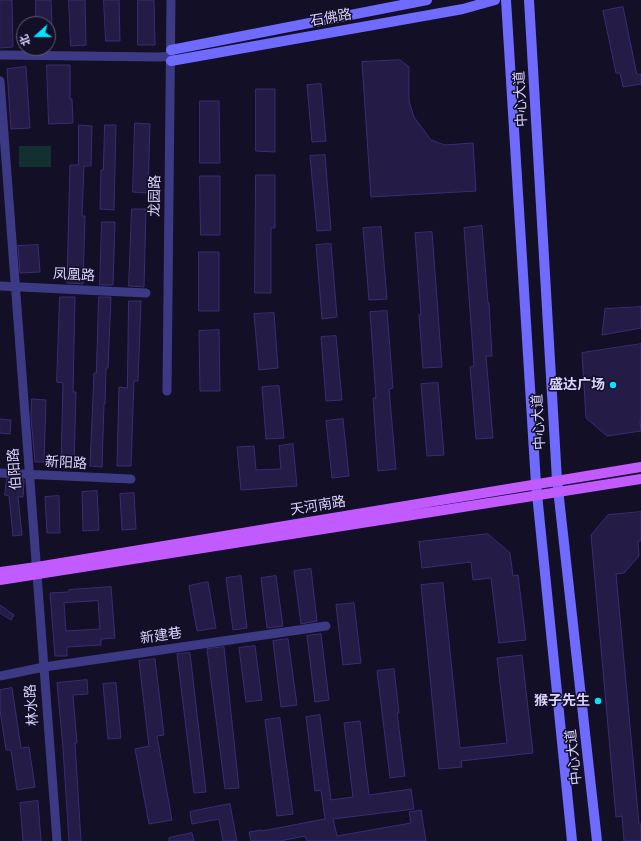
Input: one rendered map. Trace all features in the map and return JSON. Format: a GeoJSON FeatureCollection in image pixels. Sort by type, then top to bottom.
{"type":"FeatureCollection","features":[{"type":"Feature","properties":{"kind":"main road","name":"石佛路"},"geometry":{"type":"LineString","coordinates":[[171,56],[427,0]]}},
{"type":"Feature","properties":{"kind":"main road","name":"石佛路"},"geometry":{"type":"LineString","coordinates":[[171,56],[463,9],[495,0]]}},
{"type":"Feature","properties":{"kind":"main road","name":"中心大道"},"geometry":{"type":"LineString","coordinates":[[506,0],[536,484],[572,841]]}},
{"type":"Feature","properties":{"kind":"main road","name":"中心大道"},"geometry":{"type":"LineString","coordinates":[[529,0],[557,480],[597,841]]}},
{"type":"Feature","properties":{"kind":"main road","name":"天河南路"},"geometry":{"type":"LineString","coordinates":[[0,580],[37,571],[557,480],[641,467]]}},
{"type":"Feature","properties":{"kind":"main road","name":"天河南路"},"geometry":{"type":"LineString","coordinates":[[0,572],[37,571],[641,479]]}},
{"type":"Feature","properties":{"kind":"street","name":"龙园路"},"geometry":{"type":"LineString","coordinates":[[167,391],[171,0]]}},
{"type":"Feature","properties":{"kind":"street","name":"石佛路"},"geometry":{"type":"LineString","coordinates":[[0,55],[171,56]]}},
{"type":"Feature","properties":{"kind":"street","name":"伯阳路"},"geometry":{"type":"LineString","coordinates":[[0,81],[37,571]]}},
{"type":"Feature","properties":{"kind":"street","name":"凤凰路"},"geometry":{"type":"LineString","coordinates":[[0,286],[146,293]]}},
{"type":"Feature","properties":{"kind":"street","name":"新阳路"},"geometry":{"type":"LineString","coordinates":[[0,473],[131,480]]}},
{"type":"Feature","properties":{"kind":"street","name":"林水路"},"geometry":{"type":"LineString","coordinates":[[37,571],[57,841]]}},
{"type":"Feature","properties":{"kind":"street","name":"新建巷"},"geometry":{"type":"LineString","coordinates":[[0,676],[44,667],[326,626]]}},
{"type":"Feature","properties":{"kind":"green space"},"geometry":{"type":"Polygon","coordinates":[[[19,146],[51,146],[51,167],[19,167],[19,146]]]}},
{"type":"Feature","properties":{"kind":"building"},"geometry":{"type":"Polygon","coordinates":[[[0,0],[12,0],[13,47],[0,48],[0,0]]]}},
{"type":"Feature","properties":{"kind":"building"},"geometry":{"type":"Polygon","coordinates":[[[36,0],[51,0],[52,16],[36,16],[36,0]]]}},
{"type":"Feature","properties":{"kind":"building"},"geometry":{"type":"Polygon","coordinates":[[[69,0],[85,0],[86,45],[71,46],[69,0]]]}},
{"type":"Feature","properties":{"kind":"building"},"geometry":{"type":"Polygon","coordinates":[[[104,0],[119,0],[120,41],[106,41],[104,0]]]}},
{"type":"Feature","properties":{"kind":"building"},"geometry":{"type":"Polygon","coordinates":[[[138,0],[154,0],[155,45],[138,45],[138,0]]]}},
{"type":"Feature","properties":{"kind":"building"},"geometry":{"type":"Polygon","coordinates":[[[623,7],[637,75],[641,74],[641,84],[623,87],[620,73],[616,73],[603,11],[623,7]]]}},
{"type":"Feature","properties":{"kind":"building"},"geometry":{"type":"Polygon","coordinates":[[[400,60],[409,67],[409,101],[414,117],[431,140],[445,145],[473,143],[476,191],[371,197],[362,62],[400,60]]]}},
{"type":"Feature","properties":{"kind":"building"},"geometry":{"type":"Polygon","coordinates":[[[47,65],[70,65],[70,99],[72,99],[73,123],[49,124],[47,65]]]}},
{"type":"Feature","properties":{"kind":"building"},"geometry":{"type":"Polygon","coordinates":[[[26,67],[30,128],[11,129],[7,69],[26,67]]]}},
{"type":"Feature","properties":{"kind":"building"},"geometry":{"type":"Polygon","coordinates":[[[321,84],[326,141],[312,142],[307,85],[321,84]]]}},
{"type":"Feature","properties":{"kind":"building"},"geometry":{"type":"Polygon","coordinates":[[[256,89],[275,89],[275,152],[256,151],[256,89]]]}},
{"type":"Feature","properties":{"kind":"building"},"geometry":{"type":"Polygon","coordinates":[[[200,101],[219,101],[220,163],[200,163],[200,101]]]}},
{"type":"Feature","properties":{"kind":"building"},"geometry":{"type":"Polygon","coordinates":[[[135,123],[150,124],[148,193],[133,192],[135,123]]]}},
{"type":"Feature","properties":{"kind":"building"},"geometry":{"type":"Polygon","coordinates":[[[79,125],[92,126],[91,166],[84,166],[82,216],[85,216],[83,284],[67,283],[70,165],[78,165],[79,125]]]}},
{"type":"Feature","properties":{"kind":"building"},"geometry":{"type":"Polygon","coordinates":[[[105,125],[116,125],[114,210],[100,209],[101,170],[103,170],[105,125]]]}},
{"type":"Feature","properties":{"kind":"building"},"geometry":{"type":"Polygon","coordinates":[[[325,155],[331,230],[317,231],[310,156],[325,155]]]}},
{"type":"Feature","properties":{"kind":"building"},"geometry":{"type":"Polygon","coordinates":[[[256,175],[275,175],[275,228],[271,228],[271,293],[255,293],[256,175]]]}},
{"type":"Feature","properties":{"kind":"building"},"geometry":{"type":"Polygon","coordinates":[[[200,176],[220,176],[220,235],[201,235],[200,176]]]}},
{"type":"Feature","properties":{"kind":"building"},"geometry":{"type":"Polygon","coordinates":[[[132,209],[146,209],[144,287],[129,286],[132,209]]]}},
{"type":"Feature","properties":{"kind":"building"},"geometry":{"type":"Polygon","coordinates":[[[102,222],[115,222],[113,285],[100,285],[102,222]]]}},
{"type":"Feature","properties":{"kind":"building"},"geometry":{"type":"Polygon","coordinates":[[[482,226],[492,356],[486,356],[493,438],[476,439],[470,367],[474,366],[464,228],[482,226]]]}},
{"type":"Feature","properties":{"kind":"building"},"geometry":{"type":"Polygon","coordinates":[[[381,227],[387,299],[369,300],[363,228],[381,227]]]}},
{"type":"Feature","properties":{"kind":"building"},"geometry":{"type":"Polygon","coordinates":[[[432,232],[442,367],[423,368],[415,233],[432,232]]]}},
{"type":"Feature","properties":{"kind":"building"},"geometry":{"type":"Polygon","coordinates":[[[331,244],[337,317],[322,319],[316,245],[331,244]]]}},
{"type":"Feature","properties":{"kind":"building"},"geometry":{"type":"Polygon","coordinates":[[[38,245],[40,272],[20,273],[18,246],[38,245]]]}},
{"type":"Feature","properties":{"kind":"building"},"geometry":{"type":"Polygon","coordinates":[[[199,252],[219,252],[219,311],[199,311],[199,252]]]}},
{"type":"Feature","properties":{"kind":"building"},"geometry":{"type":"Polygon","coordinates":[[[60,297],[75,297],[73,392],[76,392],[74,465],[61,464],[63,383],[57,382],[60,297]]]}},
{"type":"Feature","properties":{"kind":"building"},"geometry":{"type":"Polygon","coordinates":[[[99,297],[111,297],[108,368],[106,368],[104,404],[102,467],[90,466],[99,297]]]}},
{"type":"Feature","properties":{"kind":"building"},"geometry":{"type":"Polygon","coordinates":[[[129,301],[141,301],[138,381],[134,381],[131,466],[117,466],[119,387],[127,388],[129,301]]]}},
{"type":"Feature","properties":{"kind":"building"},"geometry":{"type":"Polygon","coordinates":[[[641,307],[641,328],[602,335],[605,309],[641,307]]]}},
{"type":"Feature","properties":{"kind":"building"},"geometry":{"type":"Polygon","coordinates":[[[387,311],[393,388],[389,389],[396,469],[378,471],[373,398],[376,398],[370,312],[387,311]]]}},
{"type":"Feature","properties":{"kind":"building"},"geometry":{"type":"Polygon","coordinates":[[[274,313],[278,368],[259,370],[254,314],[274,313]]]}},
{"type":"Feature","properties":{"kind":"building"},"geometry":{"type":"Polygon","coordinates":[[[219,330],[220,391],[200,391],[199,331],[219,330]]]}},
{"type":"Feature","properties":{"kind":"building"},"geometry":{"type":"Polygon","coordinates":[[[336,336],[342,400],[326,401],[321,337],[336,336]]]}},
{"type":"Feature","properties":{"kind":"building","name":"盛达广场"},"geometry":{"type":"Polygon","coordinates":[[[641,344],[641,431],[607,436],[586,418],[582,353],[641,344]]]}},
{"type":"Feature","properties":{"kind":"building"},"geometry":{"type":"Polygon","coordinates":[[[438,383],[444,455],[427,456],[421,384],[438,383]]]}},
{"type":"Feature","properties":{"kind":"building"},"geometry":{"type":"Polygon","coordinates":[[[279,386],[284,438],[266,439],[262,387],[279,386]]]}},
{"type":"Feature","properties":{"kind":"building"},"geometry":{"type":"Polygon","coordinates":[[[32,399],[46,400],[44,462],[35,462],[31,418],[32,399]]]}},
{"type":"Feature","properties":{"kind":"building"},"geometry":{"type":"Polygon","coordinates":[[[0,419],[11,420],[10,434],[0,433],[0,419]]]}},
{"type":"Feature","properties":{"kind":"building"},"geometry":{"type":"Polygon","coordinates":[[[343,419],[349,476],[332,478],[326,421],[343,419]]]}},
{"type":"Feature","properties":{"kind":"building"},"geometry":{"type":"Polygon","coordinates":[[[293,444],[297,486],[241,490],[237,447],[254,446],[256,470],[281,469],[279,446],[293,444]]]}},
{"type":"Feature","properties":{"kind":"building"},"geometry":{"type":"Polygon","coordinates":[[[7,479],[24,480],[23,497],[18,497],[22,535],[13,536],[9,496],[5,495],[7,479]]]}},
{"type":"Feature","properties":{"kind":"building"},"geometry":{"type":"Polygon","coordinates":[[[97,491],[99,530],[83,531],[82,492],[97,491]]]}},
{"type":"Feature","properties":{"kind":"building"},"geometry":{"type":"Polygon","coordinates":[[[134,493],[136,529],[122,530],[120,494],[134,493]]]}},
{"type":"Feature","properties":{"kind":"building"},"geometry":{"type":"Polygon","coordinates":[[[59,496],[60,533],[47,533],[45,497],[59,496]]]}},
{"type":"Feature","properties":{"kind":"building"},"geometry":{"type":"Polygon","coordinates":[[[641,512],[641,541],[638,541],[639,556],[624,573],[616,574],[639,824],[641,824],[641,841],[624,841],[622,816],[616,817],[591,535],[608,515],[641,512]]]}},
{"type":"Feature","properties":{"kind":"building"},"geometry":{"type":"Polygon","coordinates":[[[488,534],[510,553],[513,576],[518,575],[526,640],[499,643],[491,578],[473,580],[471,562],[422,568],[419,542],[488,534]]]}},
{"type":"Feature","properties":{"kind":"building"},"geometry":{"type":"Polygon","coordinates":[[[311,569],[317,621],[301,624],[294,571],[311,569]]]}},
{"type":"Feature","properties":{"kind":"building"},"geometry":{"type":"Polygon","coordinates":[[[241,576],[247,628],[233,630],[226,578],[241,576]]]}},
{"type":"Feature","properties":{"kind":"building"},"geometry":{"type":"Polygon","coordinates":[[[276,576],[283,626],[267,628],[261,578],[276,576]]]}},
{"type":"Feature","properties":{"kind":"building"},"geometry":{"type":"Polygon","coordinates":[[[208,582],[216,628],[197,631],[189,586],[208,582]]]}},
{"type":"Feature","properties":{"kind":"building"},"geometry":{"type":"Polygon","coordinates":[[[443,583],[460,748],[507,743],[497,658],[522,655],[533,753],[461,761],[462,767],[439,769],[421,585],[443,583]]]}},
{"type":"Feature","properties":{"kind":"building"},"geometry":{"type":"Polygon","coordinates":[[[111,587],[115,638],[101,639],[101,645],[67,647],[67,656],[55,656],[50,593],[69,592],[69,590],[111,587]],[[98,601],[64,603],[66,631],[100,629],[98,601]]]}},
{"type":"Feature","properties":{"kind":"building"},"geometry":{"type":"Polygon","coordinates":[[[354,603],[361,663],[343,665],[336,605],[354,603]]]}},
{"type":"Feature","properties":{"kind":"building"},"geometry":{"type":"Polygon","coordinates":[[[0,605],[14,615],[11,620],[0,613],[0,605]]]}},
{"type":"Feature","properties":{"kind":"building"},"geometry":{"type":"Polygon","coordinates":[[[321,634],[329,700],[315,702],[307,636],[321,634]]]}},
{"type":"Feature","properties":{"kind":"building"},"geometry":{"type":"Polygon","coordinates":[[[288,639],[297,705],[281,707],[273,641],[288,639]]]}},
{"type":"Feature","properties":{"kind":"building"},"geometry":{"type":"Polygon","coordinates":[[[255,646],[262,700],[246,702],[239,648],[255,646]]]}},
{"type":"Feature","properties":{"kind":"building"},"geometry":{"type":"Polygon","coordinates":[[[224,647],[239,788],[225,789],[207,649],[224,647]]]}},
{"type":"Feature","properties":{"kind":"building"},"geometry":{"type":"Polygon","coordinates":[[[190,653],[206,792],[194,793],[177,654],[190,653]]]}},
{"type":"Feature","properties":{"kind":"building"},"geometry":{"type":"Polygon","coordinates":[[[155,659],[164,735],[157,736],[172,820],[149,824],[135,749],[149,746],[139,661],[155,659]]]}},
{"type":"Feature","properties":{"kind":"building"},"geometry":{"type":"Polygon","coordinates":[[[394,669],[399,713],[397,713],[405,776],[390,778],[377,671],[394,669]]]}},
{"type":"Feature","properties":{"kind":"building"},"geometry":{"type":"Polygon","coordinates":[[[87,680],[88,694],[73,695],[77,743],[75,743],[81,841],[69,841],[57,683],[87,680]]]}},
{"type":"Feature","properties":{"kind":"building"},"geometry":{"type":"Polygon","coordinates":[[[116,683],[121,738],[108,739],[103,684],[116,683]]]}},
{"type":"Feature","properties":{"kind":"building"},"geometry":{"type":"Polygon","coordinates":[[[12,688],[21,748],[29,747],[35,787],[17,790],[11,750],[6,750],[0,710],[0,690],[12,688]]]}},
{"type":"Feature","properties":{"kind":"building"},"geometry":{"type":"Polygon","coordinates":[[[320,715],[331,800],[353,797],[344,723],[360,721],[369,795],[411,789],[414,809],[333,819],[337,836],[411,823],[409,812],[421,810],[426,841],[307,841],[305,836],[280,841],[251,841],[249,832],[262,831],[325,819],[321,790],[315,791],[306,717],[320,715]]]}},
{"type":"Feature","properties":{"kind":"building"},"geometry":{"type":"Polygon","coordinates":[[[280,718],[293,814],[277,816],[265,720],[280,718]]]}},
{"type":"Feature","properties":{"kind":"building"},"geometry":{"type":"Polygon","coordinates":[[[38,801],[41,841],[23,841],[20,803],[38,801]]]}},
{"type":"Feature","properties":{"kind":"building"},"geometry":{"type":"Polygon","coordinates":[[[230,804],[237,841],[223,841],[219,819],[192,824],[190,812],[230,804]]]}},
{"type":"Feature","properties":{"kind":"building"},"geometry":{"type":"Polygon","coordinates":[[[192,833],[194,841],[169,841],[169,838],[192,833]]]}},
{"type":"Feature","properties":{"kind":"place","name":"盛达广场"},"geometry":{"type":"Point","coordinates":[613,385]}},
{"type":"Feature","properties":{"kind":"place","name":"猴子先生"},"geometry":{"type":"Point","coordinates":[598,701]}}]}
